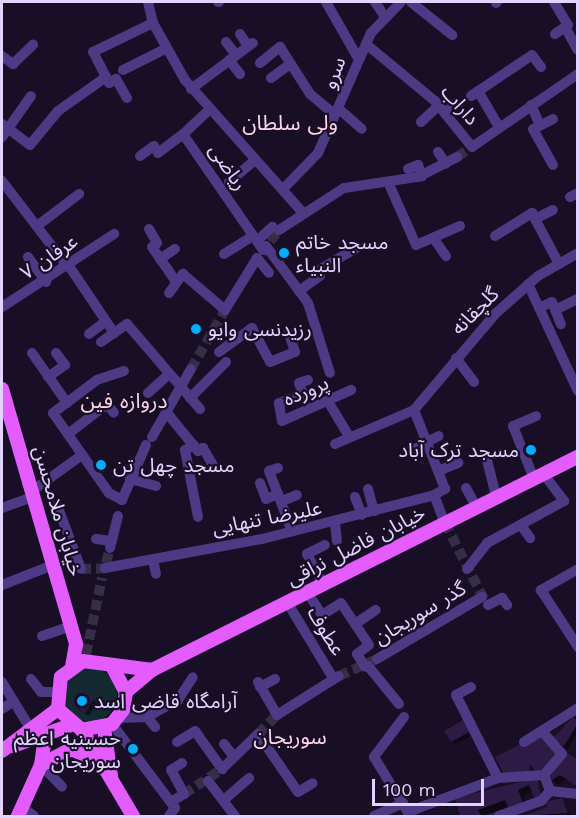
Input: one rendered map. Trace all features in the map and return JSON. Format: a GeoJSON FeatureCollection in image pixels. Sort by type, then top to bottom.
{"type":"FeatureCollection","features":[{"type":"Feature","properties":{"kind":"main road","name":"خیابان ملامحسن"},"geometry":{"type":"LineString","coordinates":[[2,389],[76,644]]}},
{"type":"Feature","properties":{"kind":"main road","name":"خیابان فاضل نراقی"},"geometry":{"type":"LineString","coordinates":[[126,692],[152,670],[578,457]]}},
{"type":"Feature","properties":{"kind":"main road"},"geometry":{"type":"LineString","coordinates":[[76,644],[96,661],[113,668],[152,670]]}},
{"type":"Feature","properties":{"kind":"main road"},"geometry":{"type":"LineString","coordinates":[[76,644],[72,666],[56,692],[58,709],[77,727],[133,816]]}},
{"type":"Feature","properties":{"kind":"main road"},"geometry":{"type":"LineString","coordinates":[[72,666],[96,661]]}},
{"type":"Feature","properties":{"kind":"main road"},"geometry":{"type":"LineString","coordinates":[[111,778],[111,723],[126,692],[113,668]]}},
{"type":"Feature","properties":{"kind":"main road"},"geometry":{"type":"LineString","coordinates":[[5,749],[58,709]]}},
{"type":"Feature","properties":{"kind":"main road"},"geometry":{"type":"LineString","coordinates":[[5,749],[77,727],[111,723]]}},
{"type":"Feature","properties":{"kind":"main road"},"geometry":{"type":"LineString","coordinates":[[20,812],[41,765],[45,736]]}},
{"type":"Feature","properties":{"kind":"main road"},"geometry":{"type":"LineString","coordinates":[[41,765],[71,748],[98,761]]}},
{"type":"Feature","properties":{"kind":"street"},"geometry":{"type":"LineString","coordinates":[[327,2],[358,58]]}},
{"type":"Feature","properties":{"kind":"street"},"geometry":{"type":"LineString","coordinates":[[375,2],[384,17]]}},
{"type":"Feature","properties":{"kind":"street","name":"سرو"},"geometry":{"type":"LineString","coordinates":[[284,188],[318,153],[358,58],[384,17],[401,2]]}},
{"type":"Feature","properties":{"kind":"street"},"geometry":{"type":"LineString","coordinates":[[411,2],[452,35]]}},
{"type":"Feature","properties":{"kind":"street"},"geometry":{"type":"LineString","coordinates":[[554,2],[560,30],[578,50]]}},
{"type":"Feature","properties":{"kind":"street"},"geometry":{"type":"LineString","coordinates":[[152,3],[153,23],[165,49],[191,88],[255,160],[284,188],[302,212]]}},
{"type":"Feature","properties":{"kind":"street"},"geometry":{"type":"LineString","coordinates":[[127,98],[116,79],[109,83],[93,52],[153,23]]}},
{"type":"Feature","properties":{"kind":"street"},"geometry":{"type":"LineString","coordinates":[[191,88],[250,44],[240,34]]}},
{"type":"Feature","properties":{"kind":"street"},"geometry":{"type":"LineString","coordinates":[[226,42],[240,74]]}},
{"type":"Feature","properties":{"kind":"street","name":"داراب"},"geometry":{"type":"LineString","coordinates":[[366,44],[442,109],[472,147],[499,127]]}},
{"type":"Feature","properties":{"kind":"street"},"geometry":{"type":"LineString","coordinates":[[2,56],[13,64],[33,45]]}},
{"type":"Feature","properties":{"kind":"street"},"geometry":{"type":"LineString","coordinates":[[260,63],[280,47],[310,94],[362,129]]}},
{"type":"Feature","properties":{"kind":"street"},"geometry":{"type":"LineString","coordinates":[[123,70],[165,49]]}},
{"type":"Feature","properties":{"kind":"street"},"geometry":{"type":"LineString","coordinates":[[541,67],[532,55],[475,93],[499,127],[578,74]]}},
{"type":"Feature","properties":{"kind":"street"},"geometry":{"type":"LineString","coordinates":[[271,78],[290,64]]}},
{"type":"Feature","properties":{"kind":"street"},"geometry":{"type":"LineString","coordinates":[[31,96],[3,130],[30,145],[58,111],[106,76]]}},
{"type":"Feature","properties":{"kind":"street"},"geometry":{"type":"LineString","coordinates":[[421,122],[442,109],[458,103]]}},
{"type":"Feature","properties":{"kind":"street"},"geometry":{"type":"LineString","coordinates":[[531,105],[540,126]]}},
{"type":"Feature","properties":{"kind":"street","name":"ریاضی"},"geometry":{"type":"LineString","coordinates":[[209,110],[183,134],[259,246]]}},
{"type":"Feature","properties":{"kind":"street"},"geometry":{"type":"LineString","coordinates":[[553,119],[533,129],[553,165]]}},
{"type":"Feature","properties":{"kind":"street"},"geometry":{"type":"LineString","coordinates":[[140,156],[154,146],[158,153],[183,134]]}},
{"type":"Feature","properties":{"kind":"street"},"geometry":{"type":"LineString","coordinates":[[438,152],[446,164]]}},
{"type":"Feature","properties":{"kind":"street"},"geometry":{"type":"LineString","coordinates":[[174,280],[183,274],[225,310],[259,246],[275,229],[349,186],[422,176],[457,157]]}},
{"type":"Feature","properties":{"kind":"street"},"geometry":{"type":"LineString","coordinates":[[229,182],[255,160]]}},
{"type":"Feature","properties":{"kind":"street"},"geometry":{"type":"LineString","coordinates":[[408,169],[418,165],[422,176]]}},
{"type":"Feature","properties":{"kind":"street"},"geometry":{"type":"LineString","coordinates":[[2,181],[69,266],[114,333]]}},
{"type":"Feature","properties":{"kind":"street"},"geometry":{"type":"LineString","coordinates":[[388,182],[416,245],[460,226]]}},
{"type":"Feature","properties":{"kind":"street"},"geometry":{"type":"LineString","coordinates":[[37,226],[79,194]]}},
{"type":"Feature","properties":{"kind":"street"},"geometry":{"type":"LineString","coordinates":[[536,219],[553,210]]}},
{"type":"Feature","properties":{"kind":"street"},"geometry":{"type":"LineString","coordinates":[[495,236],[532,213],[559,264]]}},
{"type":"Feature","properties":{"kind":"street"},"geometry":{"type":"LineString","coordinates":[[149,229],[160,259],[179,287],[169,294]]}},
{"type":"Feature","properties":{"kind":"street","name":"عرفان ۷"},"geometry":{"type":"LineString","coordinates":[[2,307],[46,282],[114,234]]}},
{"type":"Feature","properties":{"kind":"street"},"geometry":{"type":"LineString","coordinates":[[434,239],[446,256]]}},
{"type":"Feature","properties":{"kind":"street"},"geometry":{"type":"LineString","coordinates":[[224,254],[259,246]]}},
{"type":"Feature","properties":{"kind":"street"},"geometry":{"type":"LineString","coordinates":[[259,246],[269,273]]}},
{"type":"Feature","properties":{"kind":"street"},"geometry":{"type":"LineString","coordinates":[[259,246],[308,303],[330,373]]}},
{"type":"Feature","properties":{"kind":"street"},"geometry":{"type":"LineString","coordinates":[[299,291],[320,276],[317,271],[358,247]]}},
{"type":"Feature","properties":{"kind":"street"},"geometry":{"type":"LineString","coordinates":[[160,259],[175,249]]}},
{"type":"Feature","properties":{"kind":"street","name":"گلچقانه"},"geometry":{"type":"LineString","coordinates":[[414,410],[456,358],[528,284],[578,253]]}},
{"type":"Feature","properties":{"kind":"street"},"geometry":{"type":"LineString","coordinates":[[28,257],[46,282]]}},
{"type":"Feature","properties":{"kind":"street"},"geometry":{"type":"LineString","coordinates":[[528,284],[578,392]]}},
{"type":"Feature","properties":{"kind":"street"},"geometry":{"type":"LineString","coordinates":[[555,310],[578,299]]}},
{"type":"Feature","properties":{"kind":"street"},"geometry":{"type":"LineString","coordinates":[[539,308],[552,302],[561,324]]}},
{"type":"Feature","properties":{"kind":"street"},"geometry":{"type":"LineString","coordinates":[[89,334],[106,321]]}},
{"type":"Feature","properties":{"kind":"street"},"geometry":{"type":"LineString","coordinates":[[100,342],[127,324],[180,389],[200,409]]}},
{"type":"Feature","properties":{"kind":"street"},"geometry":{"type":"LineString","coordinates":[[219,352],[252,328],[270,362],[295,352],[289,333]]}},
{"type":"Feature","properties":{"kind":"street"},"geometry":{"type":"LineString","coordinates":[[32,353],[67,403]]}},
{"type":"Feature","properties":{"kind":"street"},"geometry":{"type":"LineString","coordinates":[[48,377],[65,365],[56,353]]}},
{"type":"Feature","properties":{"kind":"street"},"geometry":{"type":"LineString","coordinates":[[456,358],[474,382]]}},
{"type":"Feature","properties":{"kind":"street"},"geometry":{"type":"LineString","coordinates":[[190,398],[226,362]]}},
{"type":"Feature","properties":{"kind":"street"},"geometry":{"type":"LineString","coordinates":[[123,371],[97,380],[53,413],[109,493],[122,500],[149,441],[191,369]]}},
{"type":"Feature","properties":{"kind":"street"},"geometry":{"type":"LineString","coordinates":[[148,393],[168,375]]}},
{"type":"Feature","properties":{"kind":"street","name":"پرورده"},"geometry":{"type":"LineString","coordinates":[[308,380],[299,383],[303,394],[279,403],[282,421],[329,403],[351,390]]}},
{"type":"Feature","properties":{"kind":"street"},"geometry":{"type":"LineString","coordinates":[[329,403],[349,436]]}},
{"type":"Feature","properties":{"kind":"street"},"geometry":{"type":"LineString","coordinates":[[68,434],[107,404],[114,413]]}},
{"type":"Feature","properties":{"kind":"street"},"geometry":{"type":"LineString","coordinates":[[335,444],[349,436],[414,410],[445,489],[434,495],[445,523]]}},
{"type":"Feature","properties":{"kind":"street"},"geometry":{"type":"LineString","coordinates":[[167,412],[198,451],[203,448],[214,467]]}},
{"type":"Feature","properties":{"kind":"street"},"geometry":{"type":"LineString","coordinates":[[467,569],[487,543],[564,501],[539,476],[513,426],[536,416]]}},
{"type":"Feature","properties":{"kind":"street"},"geometry":{"type":"LineString","coordinates":[[411,450],[440,436]]}},
{"type":"Feature","properties":{"kind":"street"},"geometry":{"type":"LineString","coordinates":[[194,445],[185,450],[198,517]]}},
{"type":"Feature","properties":{"kind":"street"},"geometry":{"type":"LineString","coordinates":[[2,508],[33,494],[82,455]]}},
{"type":"Feature","properties":{"kind":"street"},"geometry":{"type":"LineString","coordinates":[[487,460],[496,497]]}},
{"type":"Feature","properties":{"kind":"street"},"geometry":{"type":"LineString","coordinates":[[438,471],[458,464]]}},
{"type":"Feature","properties":{"kind":"street"},"geometry":{"type":"LineString","coordinates":[[278,468],[269,471],[292,532]]}},
{"type":"Feature","properties":{"kind":"street"},"geometry":{"type":"LineString","coordinates":[[130,479],[156,486]]}},
{"type":"Feature","properties":{"kind":"street"},"geometry":{"type":"LineString","coordinates":[[260,483],[266,499],[297,495]]}},
{"type":"Feature","properties":{"kind":"street"},"geometry":{"type":"LineString","coordinates":[[466,488],[477,508]]}},
{"type":"Feature","properties":{"kind":"street"},"geometry":{"type":"LineString","coordinates":[[368,489],[374,511]]}},
{"type":"Feature","properties":{"kind":"street","name":"علیرضا تنهایی"},"geometry":{"type":"LineString","coordinates":[[104,569],[335,523],[434,495]]}},
{"type":"Feature","properties":{"kind":"street"},"geometry":{"type":"LineString","coordinates":[[355,497],[362,515]]}},
{"type":"Feature","properties":{"kind":"street"},"geometry":{"type":"LineString","coordinates":[[57,505],[81,569]]}},
{"type":"Feature","properties":{"kind":"street"},"geometry":{"type":"LineString","coordinates":[[96,539],[111,544],[118,516]]}},
{"type":"Feature","properties":{"kind":"street"},"geometry":{"type":"LineString","coordinates":[[335,523],[337,541]]}},
{"type":"Feature","properties":{"kind":"street"},"geometry":{"type":"LineString","coordinates":[[521,525],[530,538]]}},
{"type":"Feature","properties":{"kind":"street"},"geometry":{"type":"LineString","coordinates":[[323,584],[307,554],[325,545]]}},
{"type":"Feature","properties":{"kind":"street"},"geometry":{"type":"LineString","coordinates":[[153,560],[156,573]]}},
{"type":"Feature","properties":{"kind":"street"},"geometry":{"type":"LineString","coordinates":[[2,585],[53,565]]}},
{"type":"Feature","properties":{"kind":"street"},"geometry":{"type":"LineString","coordinates":[[578,569],[541,590],[578,647]]}},
{"type":"Feature","properties":{"kind":"street"},"geometry":{"type":"LineString","coordinates":[[307,592],[322,615],[341,603],[369,645],[357,654],[370,664],[399,704]]}},
{"type":"Feature","properties":{"kind":"street","name":"گذر سوریجان"},"geometry":{"type":"LineString","coordinates":[[370,664],[485,601],[502,598],[507,605]]}},
{"type":"Feature","properties":{"kind":"street","name":"عطوف"},"geometry":{"type":"LineString","coordinates":[[275,679],[259,685],[277,715],[336,677],[287,602]]}},
{"type":"Feature","properties":{"kind":"street"},"geometry":{"type":"LineString","coordinates":[[355,624],[376,610]]}},
{"type":"Feature","properties":{"kind":"street"},"geometry":{"type":"LineString","coordinates":[[42,636],[71,626]]}},
{"type":"Feature","properties":{"kind":"street"},"geometry":{"type":"LineString","coordinates":[[169,816],[175,808],[111,723],[147,717],[178,700],[193,677]]}},
{"type":"Feature","properties":{"kind":"street"},"geometry":{"type":"LineString","coordinates":[[31,679],[41,692],[56,692]]}},
{"type":"Feature","properties":{"kind":"street"},"geometry":{"type":"LineString","coordinates":[[2,682],[30,728]]}},
{"type":"Feature","properties":{"kind":"street"},"geometry":{"type":"LineString","coordinates":[[471,687],[456,695],[498,778]]}},
{"type":"Feature","properties":{"kind":"street"},"geometry":{"type":"LineString","coordinates":[[2,709],[14,701]]}},
{"type":"Feature","properties":{"kind":"street"},"geometry":{"type":"LineString","coordinates":[[524,741],[578,708]]}},
{"type":"Feature","properties":{"kind":"street"},"geometry":{"type":"LineString","coordinates":[[147,717],[154,727]]}},
{"type":"Feature","properties":{"kind":"street"},"geometry":{"type":"LineString","coordinates":[[404,717],[374,757],[407,810]]}},
{"type":"Feature","properties":{"kind":"street"},"geometry":{"type":"LineString","coordinates":[[177,742],[195,730],[222,769],[258,734],[297,792],[313,783]]}},
{"type":"Feature","properties":{"kind":"street"},"geometry":{"type":"LineString","coordinates":[[374,816],[407,810],[498,778],[544,775],[562,754],[542,731]]}},
{"type":"Feature","properties":{"kind":"street"},"geometry":{"type":"LineString","coordinates":[[224,744],[234,757]]}},
{"type":"Feature","properties":{"kind":"street"},"geometry":{"type":"LineString","coordinates":[[171,802],[184,794],[171,770],[178,762]]}},
{"type":"Feature","properties":{"kind":"street"},"geometry":{"type":"LineString","coordinates":[[41,765],[62,787]]}},
{"type":"Feature","properties":{"kind":"street"},"geometry":{"type":"LineString","coordinates":[[544,775],[550,791]]}},
{"type":"Feature","properties":{"kind":"street"},"geometry":{"type":"LineString","coordinates":[[225,799],[249,778]]}},
{"type":"Feature","properties":{"kind":"street"},"geometry":{"type":"LineString","coordinates":[[208,782],[225,799],[235,816]]}},
{"type":"Feature","properties":{"kind":"street"},"geometry":{"type":"LineString","coordinates":[[550,791],[578,794]]}},
{"type":"Feature","properties":{"kind":"street"},"geometry":{"type":"LineString","coordinates":[[499,816],[541,801],[550,791]]}},
{"type":"Feature","properties":{"kind":"street"},"geometry":{"type":"LineString","coordinates":[[20,812],[34,816]]}},
{"type":"Feature","properties":{"kind":"green space"},"geometry":{"type":"Polygon","coordinates":[[[90,668],[100,670],[109,676],[115,685],[117,695],[115,705],[109,714],[100,720],[90,722],[80,720],[71,714],[65,705],[63,695],[65,685],[71,676],[80,670],[90,668]]]}},
{"type":"Feature","properties":{"kind":"building","name":"آرامگاه قاضی اسد"},"geometry":{"type":"Polygon","coordinates":[[[80,690],[94,698],[85,713],[71,705],[80,690]]]}},
{"type":"Feature","properties":{"kind":"building"},"geometry":{"type":"Polygon","coordinates":[[[573,717],[578,723],[564,746],[552,739],[573,717]]]}},
{"type":"Feature","properties":{"kind":"building"},"geometry":{"type":"Polygon","coordinates":[[[465,719],[471,731],[451,742],[444,731],[465,719]]]}},
{"type":"Feature","properties":{"kind":"building"},"geometry":{"type":"Polygon","coordinates":[[[543,733],[559,755],[538,773],[529,764],[530,773],[505,776],[495,757],[543,733]]]}},
{"type":"Feature","properties":{"kind":"building"},"geometry":{"type":"Polygon","coordinates":[[[567,753],[578,760],[578,787],[560,775],[552,780],[548,775],[567,753]]]}},
{"type":"Feature","properties":{"kind":"building"},"geometry":{"type":"Polygon","coordinates":[[[537,778],[542,798],[492,816],[484,816],[508,807],[505,800],[478,810],[481,816],[460,816],[455,798],[537,778]],[[529,785],[518,790],[523,802],[534,798],[529,785]]]}},
{"type":"Feature","properties":{"kind":"building"},"geometry":{"type":"Polygon","coordinates":[[[562,798],[568,813],[523,816],[547,807],[545,802],[562,798]]]}},
{"type":"Feature","properties":{"kind":"tunnel"},"geometry":{"type":"LineString","coordinates":[[457,157],[472,147]]}},
{"type":"Feature","properties":{"kind":"tunnel"},"geometry":{"type":"LineString","coordinates":[[261,253],[279,230]]}},
{"type":"Feature","properties":{"kind":"tunnel"},"geometry":{"type":"LineString","coordinates":[[191,369],[225,310]]}},
{"type":"Feature","properties":{"kind":"tunnel"},"geometry":{"type":"LineString","coordinates":[[445,523],[486,603]]}},
{"type":"Feature","properties":{"kind":"tunnel"},"geometry":{"type":"LineString","coordinates":[[106,563],[110,548]]}},
{"type":"Feature","properties":{"kind":"tunnel"},"geometry":{"type":"LineString","coordinates":[[81,569],[105,568]]}},
{"type":"Feature","properties":{"kind":"tunnel"},"geometry":{"type":"LineString","coordinates":[[86,654],[102,578]]}},
{"type":"Feature","properties":{"kind":"tunnel"},"geometry":{"type":"LineString","coordinates":[[339,676],[377,659]]}},
{"type":"Feature","properties":{"kind":"tunnel"},"geometry":{"type":"LineString","coordinates":[[258,734],[277,715]]}},
{"type":"Feature","properties":{"kind":"tunnel"},"geometry":{"type":"LineString","coordinates":[[184,794],[222,769]]}},
{"type":"Feature","properties":{"kind":"place","name":"مسجد خاتم النبیاء"},"geometry":{"type":"Point","coordinates":[284,253]}},
{"type":"Feature","properties":{"kind":"place","name":"رزیدنسی وایو"},"geometry":{"type":"Point","coordinates":[196,329]}},
{"type":"Feature","properties":{"kind":"place","name":"مسجد ترک آباد"},"geometry":{"type":"Point","coordinates":[531,450]}},
{"type":"Feature","properties":{"kind":"place","name":"مسجد چهل تن"},"geometry":{"type":"Point","coordinates":[101,465]}},
{"type":"Feature","properties":{"kind":"place","name":"آرامگاه قاضی اسد"},"geometry":{"type":"Point","coordinates":[82,701]}},
{"type":"Feature","properties":{"kind":"place","name":"حسینیه اعظم سوریجان"},"geometry":{"type":"Point","coordinates":[133,749]}},
{"type":"Feature","properties":{"kind":"district","name":"ولی سلطان"},"geometry":{"type":"Point","coordinates":[290,123]}},
{"type":"Feature","properties":{"kind":"district","name":"دروازه فین"},"geometry":{"type":"Point","coordinates":[124,401]}},
{"type":"Feature","properties":{"kind":"district","name":"سوریجان"},"geometry":{"type":"Point","coordinates":[290,737]}}]}
